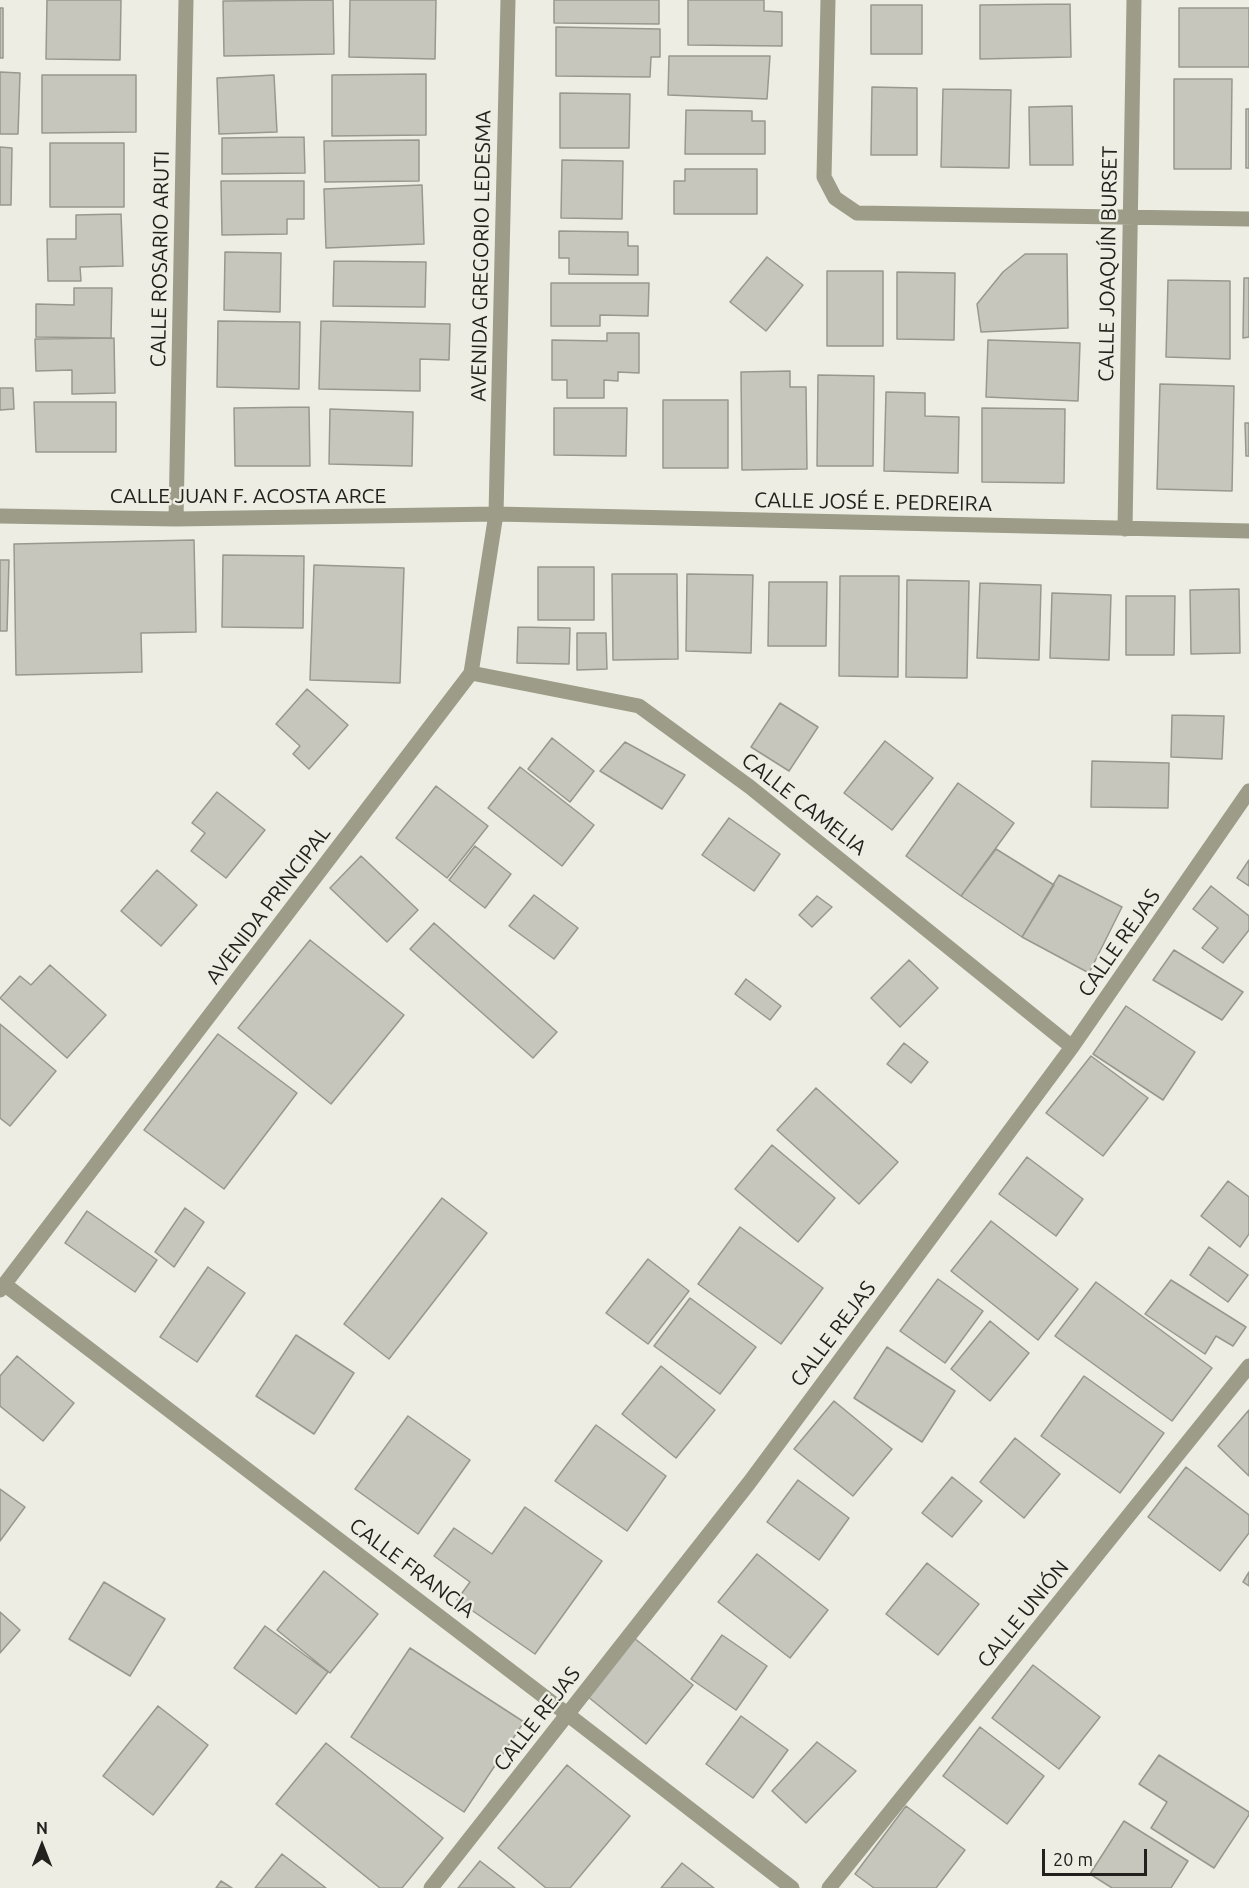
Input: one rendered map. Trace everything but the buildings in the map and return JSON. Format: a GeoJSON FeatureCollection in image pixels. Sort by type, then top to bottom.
{"type":"FeatureCollection","features":[{"type":"Feature","properties":{"kind":"street","name":"CALLE ROSARIO ARUTI"},"geometry":{"type":"LineString","coordinates":[[176,519],[186,0]]}},
{"type":"Feature","properties":{"kind":"street","name":"AVENIDA GREGORIO LEDESMA"},"geometry":{"type":"LineString","coordinates":[[496,514],[508,0]]}},
{"type":"Feature","properties":{"kind":"street"},"geometry":{"type":"LineString","coordinates":[[828,0],[824,177],[835,198],[858,213],[1249,219]]}},
{"type":"Feature","properties":{"kind":"street","name":"CALLE JOAQUÍN BURSET"},"geometry":{"type":"LineString","coordinates":[[1125,529],[1134,0]]}},
{"type":"Feature","properties":{"kind":"street","name":"CALLE JUAN F. ACOSTA ARCE"},"geometry":{"type":"LineString","coordinates":[[0,516],[176,519],[496,514]]}},
{"type":"Feature","properties":{"kind":"street","name":"CALLE JOSÉ E. PEDREIRA"},"geometry":{"type":"LineString","coordinates":[[496,514],[1249,531]]}},
{"type":"Feature","properties":{"kind":"street","name":"AVENIDA PRINCIPAL"},"geometry":{"type":"LineString","coordinates":[[2,1287],[471,674],[496,514]]}},
{"type":"Feature","properties":{"kind":"street","name":"CALLE CAMELIA"},"geometry":{"type":"LineString","coordinates":[[471,674],[639,706],[750,787],[1072,1047]]}},
{"type":"Feature","properties":{"kind":"street","name":"CALLE REJAS"},"geometry":{"type":"LineString","coordinates":[[432,1888],[749,1483],[1072,1047],[1249,792]]}},
{"type":"Feature","properties":{"kind":"street","name":"CALLE FRANCIA"},"geometry":{"type":"LineString","coordinates":[[2,1287],[567,1714],[792,1888]]}},
{"type":"Feature","properties":{"kind":"street","name":"CALLE UNIÓN"},"geometry":{"type":"LineString","coordinates":[[829,1888],[1249,1366]]}}]}
